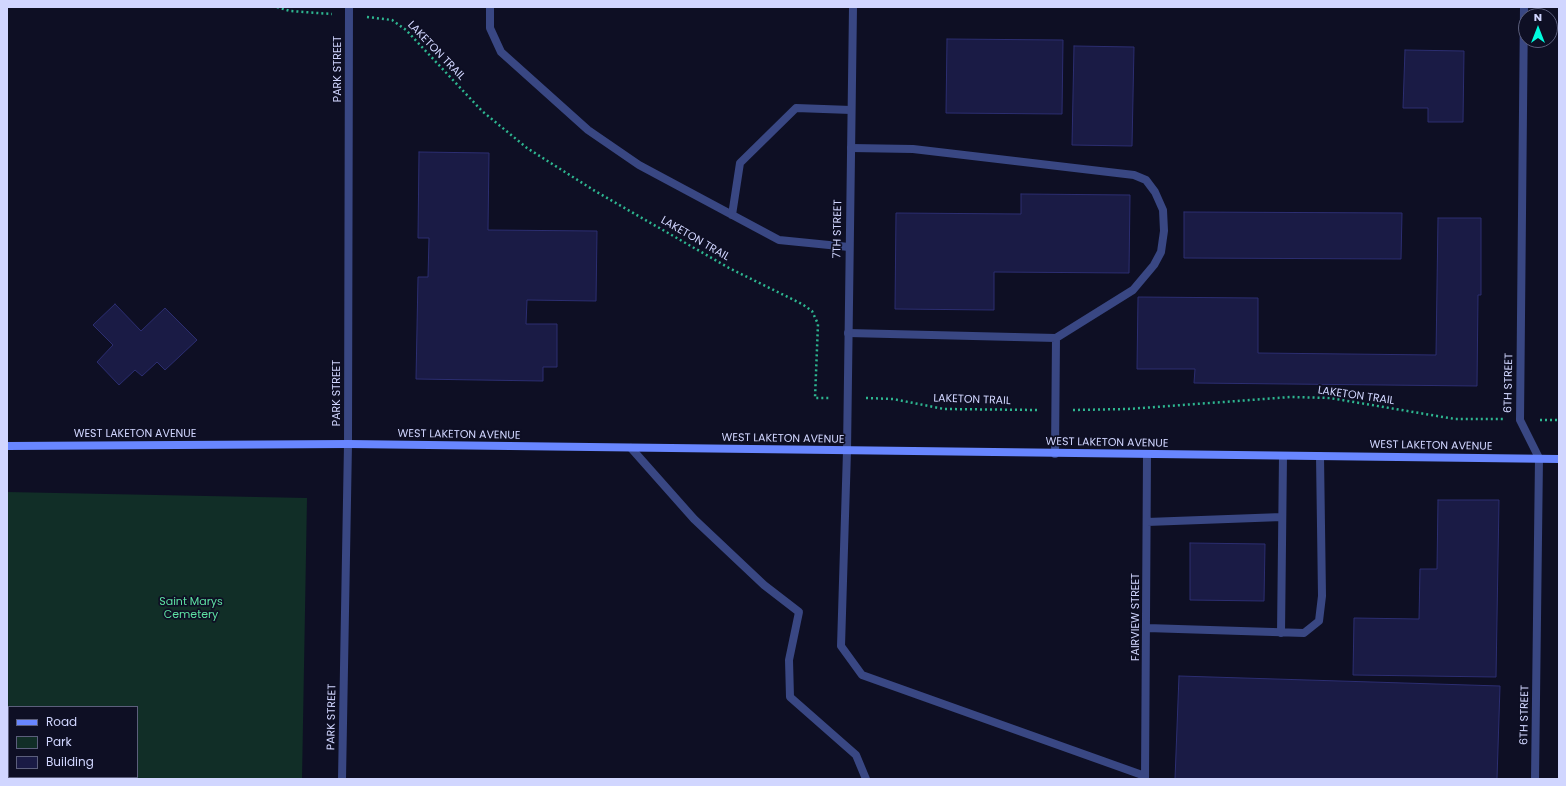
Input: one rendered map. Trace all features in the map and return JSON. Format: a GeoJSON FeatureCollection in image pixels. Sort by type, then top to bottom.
{"type":"FeatureCollection","features":[{"type":"Feature","properties":{"kind":"main road","name":"WEST LAKETON AVENUE"},"geometry":{"type":"LineString","coordinates":[[7,446],[348,444],[1055,454],[1559,459]]}},
{"type":"Feature","properties":{"kind":"street"},"geometry":{"type":"LineString","coordinates":[[490,7],[490,28],[501,52],[588,130],[639,165],[779,240],[849,247]]}},
{"type":"Feature","properties":{"kind":"street","name":"7TH STREET"},"geometry":{"type":"LineString","coordinates":[[853,7],[847,451],[841,646],[862,675],[1145,777]]}},
{"type":"Feature","properties":{"kind":"street","name":"6TH STREET"},"geometry":{"type":"LineString","coordinates":[[1524,7],[1520,420],[1539,458],[1535,779]]}},
{"type":"Feature","properties":{"kind":"street","name":"PARK STREET"},"geometry":{"type":"LineString","coordinates":[[342,779],[348,444],[349,11]]}},
{"type":"Feature","properties":{"kind":"street"},"geometry":{"type":"LineString","coordinates":[[732,215],[740,163],[796,108],[851,110]]}},
{"type":"Feature","properties":{"kind":"street"},"geometry":{"type":"LineString","coordinates":[[848,333],[1056,338],[1133,290],[1154,265],[1162,252],[1164,231],[1163,210],[1155,192],[1146,180],[1134,175],[913,149],[850,148]]}},
{"type":"Feature","properties":{"kind":"street"},"geometry":{"type":"LineString","coordinates":[[1055,454],[1056,338]]}},
{"type":"Feature","properties":{"kind":"street"},"geometry":{"type":"LineString","coordinates":[[631,448],[694,519],[764,585],[799,612],[789,660],[790,697],[856,755],[866,779]]}},
{"type":"Feature","properties":{"kind":"street","name":"FAIRVIEW STREET"},"geometry":{"type":"LineString","coordinates":[[1145,777],[1147,455]]}},
{"type":"Feature","properties":{"kind":"street"},"geometry":{"type":"LineString","coordinates":[[1281,634],[1283,456]]}},
{"type":"Feature","properties":{"kind":"street"},"geometry":{"type":"LineString","coordinates":[[1147,628],[1304,634],[1319,621],[1322,596],[1320,456]]}},
{"type":"Feature","properties":{"kind":"street"},"geometry":{"type":"LineString","coordinates":[[1147,522],[1282,517]]}},
{"type":"Feature","properties":{"kind":"path","name":"LAKETON TRAIL"},"geometry":{"type":"LineString","coordinates":[[277,7],[290,12],[349,11],[392,20],[406,30],[482,111],[527,148],[595,191],[728,268],[805,306],[812,311],[818,324],[815,398],[893,399],[944,409],[1056,410],[1128,409],[1291,396],[1330,398],[1456,419],[1559,420]]}},
{"type":"Feature","properties":{"kind":"green space","name":"Saint Marys Cemetery"},"geometry":{"type":"Polygon","coordinates":[[[7,492],[307,498],[302,779],[7,779],[7,492]]]}},
{"type":"Feature","properties":{"kind":"building"},"geometry":{"type":"Polygon","coordinates":[[[947,39],[1063,40],[1062,114],[946,113],[947,39]]]}},
{"type":"Feature","properties":{"kind":"building"},"geometry":{"type":"Polygon","coordinates":[[[1074,46],[1134,47],[1132,146],[1072,145],[1074,46]]]}},
{"type":"Feature","properties":{"kind":"building"},"geometry":{"type":"Polygon","coordinates":[[[1405,50],[1464,51],[1463,122],[1428,122],[1428,108],[1403,108],[1405,50]]]}},
{"type":"Feature","properties":{"kind":"building"},"geometry":{"type":"Polygon","coordinates":[[[419,152],[489,153],[488,230],[597,231],[596,301],[527,300],[526,324],[557,324],[557,367],[543,367],[543,381],[416,379],[418,277],[428,277],[429,238],[418,238],[419,152]]]}},
{"type":"Feature","properties":{"kind":"building"},"geometry":{"type":"Polygon","coordinates":[[[1021,194],[1130,195],[1129,273],[994,272],[994,310],[895,309],[896,213],[1021,214],[1021,194]]]}},
{"type":"Feature","properties":{"kind":"building"},"geometry":{"type":"Polygon","coordinates":[[[1184,212],[1402,213],[1401,259],[1184,258],[1184,212]]]}},
{"type":"Feature","properties":{"kind":"building"},"geometry":{"type":"Polygon","coordinates":[[[1438,218],[1481,218],[1481,295],[1478,295],[1477,386],[1194,383],[1195,369],[1137,369],[1138,297],[1258,298],[1258,353],[1436,355],[1438,218]]]}},
{"type":"Feature","properties":{"kind":"building"},"geometry":{"type":"Polygon","coordinates":[[[115,304],[141,331],[165,308],[197,340],[165,370],[157,362],[142,376],[135,370],[119,385],[97,362],[113,345],[93,325],[115,304]]]}},
{"type":"Feature","properties":{"kind":"building"},"geometry":{"type":"Polygon","coordinates":[[[1438,500],[1499,500],[1496,677],[1353,675],[1354,618],[1419,619],[1420,569],[1437,569],[1438,500]]]}},
{"type":"Feature","properties":{"kind":"building"},"geometry":{"type":"Polygon","coordinates":[[[1190,543],[1265,544],[1264,601],[1190,600],[1190,543]]]}},
{"type":"Feature","properties":{"kind":"building"},"geometry":{"type":"Polygon","coordinates":[[[1179,676],[1500,686],[1497,779],[1175,779],[1179,676]]]}}]}
